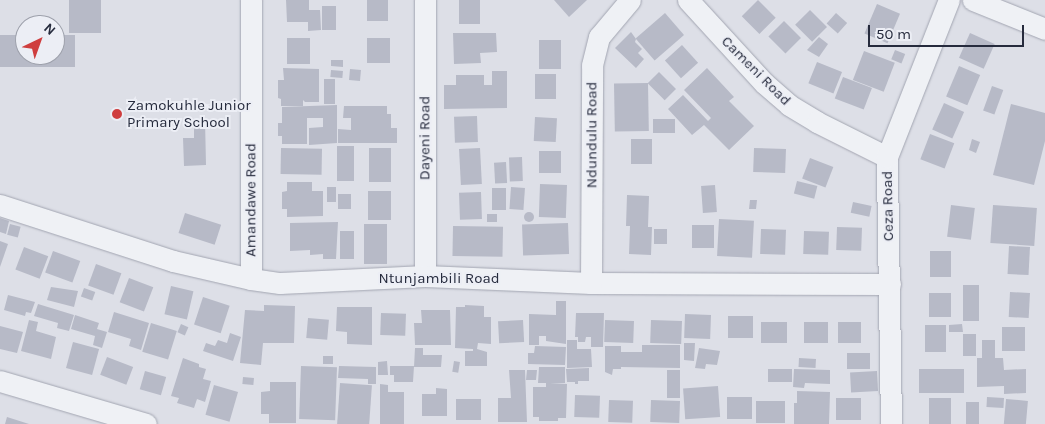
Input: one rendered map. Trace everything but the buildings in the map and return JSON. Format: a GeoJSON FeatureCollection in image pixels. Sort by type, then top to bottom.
{"type":"FeatureCollection","features":[{"type":"Feature","properties":{"kind":"street","name":"Amandawe Road"},"geometry":{"type":"LineString","coordinates":[[251,0],[251,279]]}},
{"type":"Feature","properties":{"kind":"street","name":"Dayeni Road"},"geometry":{"type":"LineString","coordinates":[[425,0],[425,276]]}},
{"type":"Feature","properties":{"kind":"street","name":"Ndundulu Road"},"geometry":{"type":"LineString","coordinates":[[591,283],[592,65],[599,37],[630,0]]}},
{"type":"Feature","properties":{"kind":"street","name":"Cameni Road"},"geometry":{"type":"LineString","coordinates":[[688,0],[764,83],[789,105],[816,122],[887,158]]}},
{"type":"Feature","properties":{"kind":"street","name":"Ceza Road"},"geometry":{"type":"LineString","coordinates":[[891,424],[887,158],[949,0]]}},
{"type":"Feature","properties":{"kind":"street"},"geometry":{"type":"LineString","coordinates":[[973,0],[1045,29]]}},
{"type":"Feature","properties":{"kind":"street","name":"Ntunjambili Road"},"geometry":{"type":"LineString","coordinates":[[0,205],[173,261],[251,279],[280,283],[425,276],[591,283],[890,284]]}},
{"type":"Feature","properties":{"kind":"street"},"geometry":{"type":"LineString","coordinates":[[0,381],[146,424]]}},
{"type":"Feature","properties":{"kind":"place","name":"Zamokuhle Junior Primary School"},"geometry":{"type":"Point","coordinates":[117,114]}}]}
